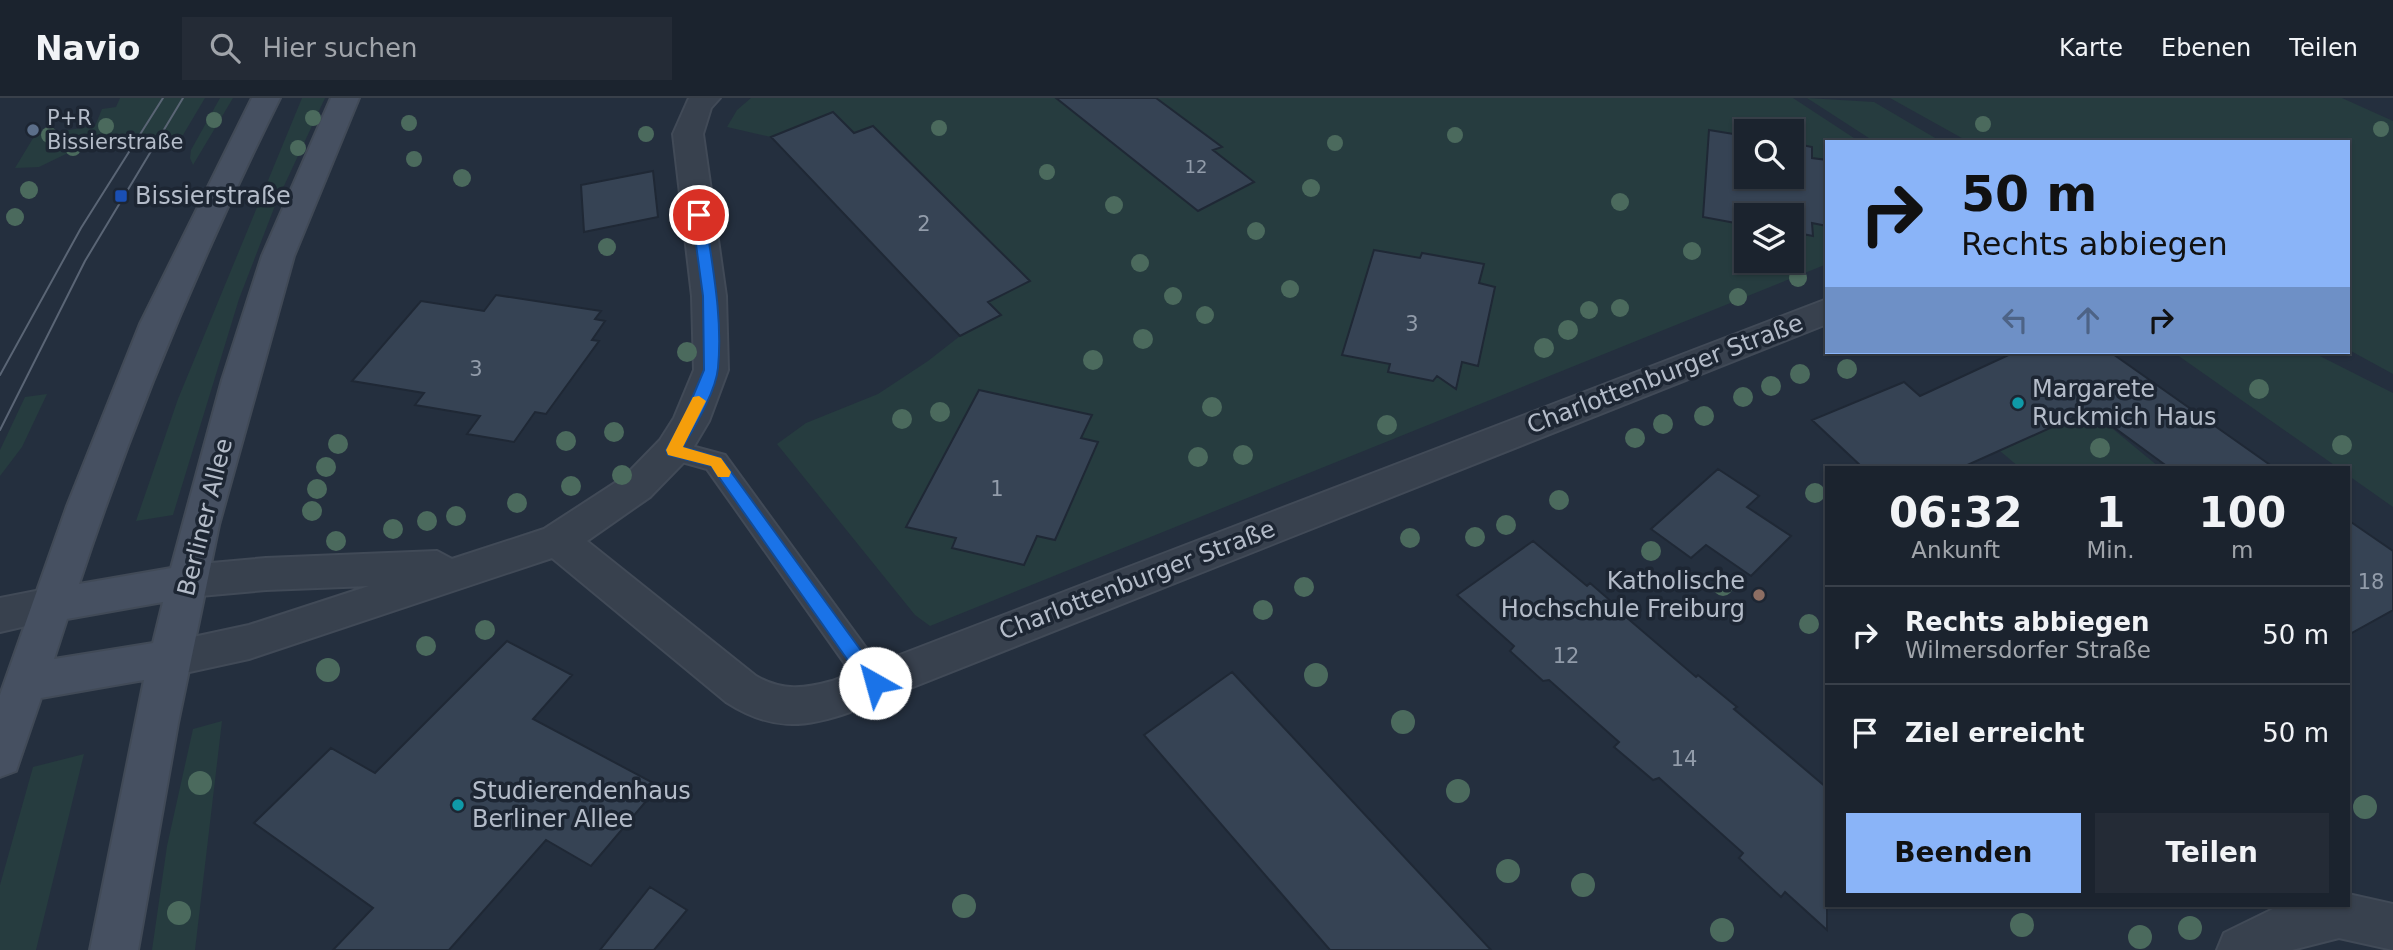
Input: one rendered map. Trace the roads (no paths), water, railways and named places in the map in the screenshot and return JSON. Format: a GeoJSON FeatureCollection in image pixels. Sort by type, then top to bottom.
{"type":"FeatureCollection","features":[{"type":"Feature","properties":{"kind":"main road"},"geometry":{"type":"LineString","coordinates":[[0,757],[13,685],[51,605],[144,355],[185,261],[266,98]]}},
{"type":"Feature","properties":{"kind":"main road","name":"Berliner Allee"},"geometry":{"type":"LineString","coordinates":[[114,950],[156,723],[200,525],[278,256],[345,98]]}},
{"type":"Feature","properties":{"kind":"main road"},"geometry":{"type":"LineString","coordinates":[[51,605],[189,581]]}},
{"type":"Feature","properties":{"kind":"main road"},"geometry":{"type":"LineString","coordinates":[[13,685],[171,658]]}},
{"type":"Feature","properties":{"kind":"street"},"geometry":{"type":"LineString","coordinates":[[171,658],[250,642],[558,540],[637,487],[673,450],[691,421],[711,370],[709,296],[688,134],[698,105],[706,98]]}},
{"type":"Feature","properties":{"kind":"street","name":"Charlottenburger Straße"},"geometry":{"type":"LineString","coordinates":[[558,540],[759,701],[779,707],[808,707],[1825,311]]}},
{"type":"Feature","properties":{"kind":"street"},"geometry":{"type":"LineString","coordinates":[[189,581],[266,574],[481,565]]}},
{"type":"Feature","properties":{"kind":"street"},"geometry":{"type":"LineString","coordinates":[[0,615],[51,605]]}},
{"type":"Feature","properties":{"kind":"street"},"geometry":{"type":"LineString","coordinates":[[2241,950],[2274,931],[2339,915],[2393,926]]}},
{"type":"Feature","properties":{"kind":"lane"},"geometry":{"type":"LineString","coordinates":[[673,450],[716,462],[875,683]]}},
{"type":"Feature","properties":{"kind":"tram line"},"geometry":{"type":"LineString","coordinates":[[0,375],[81,228],[163,98]]}},
{"type":"Feature","properties":{"kind":"tram line"},"geometry":{"type":"LineString","coordinates":[[0,430],[85,261],[183,98]]}},
{"type":"Feature","properties":{"kind":"place","name":"P+R Bissierstraße"},"geometry":{"type":"Point","coordinates":[33,130]}},
{"type":"Feature","properties":{"kind":"place","name":"Bissierstraße"},"geometry":{"type":"Point","coordinates":[121,196]}},
{"type":"Feature","properties":{"kind":"place","name":"Margarete Ruckmich Haus"},"geometry":{"type":"Point","coordinates":[2018,403]}},
{"type":"Feature","properties":{"kind":"place","name":"Katholische Hochschule Freiburg"},"geometry":{"type":"Point","coordinates":[1759,595]}},
{"type":"Feature","properties":{"kind":"place","name":"Studierendenhaus Berliner Allee"},"geometry":{"type":"Point","coordinates":[458,805]}}]}
